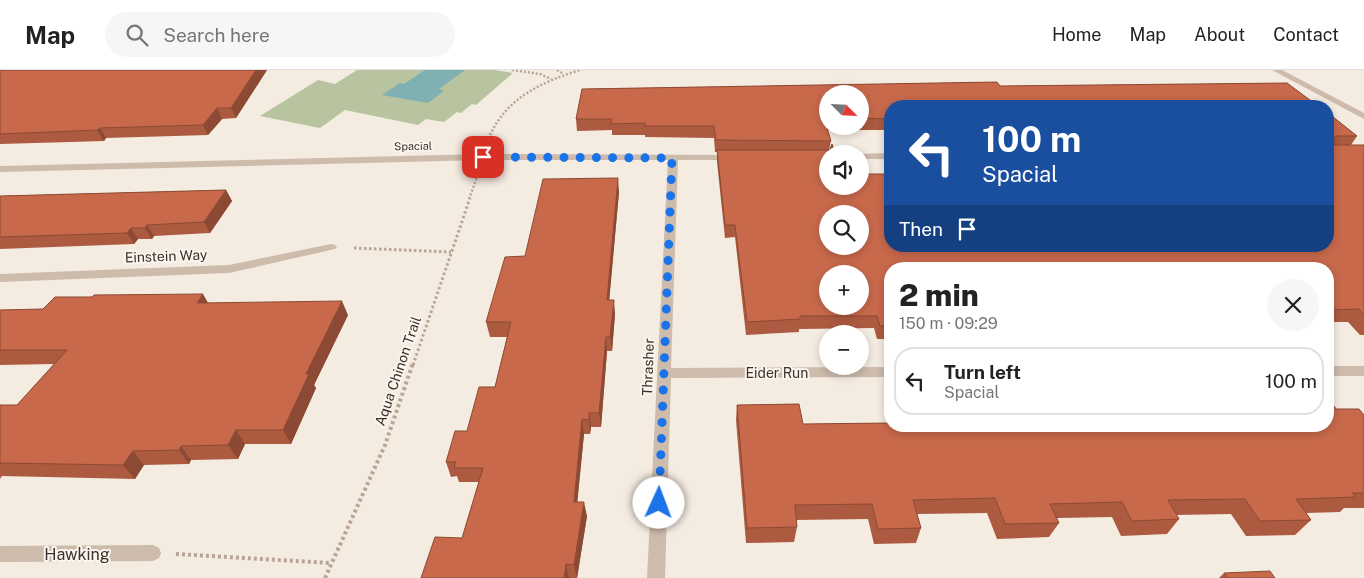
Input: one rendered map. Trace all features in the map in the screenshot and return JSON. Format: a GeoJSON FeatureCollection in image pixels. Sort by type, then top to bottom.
{"type":"FeatureCollection","features":[{"type":"Feature","properties":{"kind":"street"},"geometry":{"type":"LineString","coordinates":[[1276,70],[1333,100]]}},
{"type":"Feature","properties":{"kind":"street"},"geometry":{"type":"LineString","coordinates":[[1334,100],[1364,116]]}},
{"type":"Feature","properties":{"kind":"street"},"geometry":{"type":"LineString","coordinates":[[869,156],[884,156]]}},
{"type":"Feature","properties":{"kind":"street","name":"Spacial"},"geometry":{"type":"LineString","coordinates":[[0,169],[483,157],[740,157]]}},
{"type":"Feature","properties":{"kind":"street","name":"Thrasher"},"geometry":{"type":"LineString","coordinates":[[656,578],[672,158]]}},
{"type":"Feature","properties":{"kind":"street","name":"Einstein Way"},"geometry":{"type":"LineString","coordinates":[[0,278],[229,269],[331,248]]}},
{"type":"Feature","properties":{"kind":"street"},"geometry":{"type":"LineString","coordinates":[[1334,371],[1364,371]]}},
{"type":"Feature","properties":{"kind":"street","name":"Eider Run"},"geometry":{"type":"LineString","coordinates":[[664,373],[884,372]]}},
{"type":"Feature","properties":{"kind":"street","name":"Hawking"},"geometry":{"type":"LineString","coordinates":[[0,554],[153,553]]}},
{"type":"Feature","properties":{"kind":"path"},"geometry":{"type":"LineString","coordinates":[[512,70],[540,74],[552,80]]}},
{"type":"Feature","properties":{"kind":"path"},"geometry":{"type":"LineString","coordinates":[[557,70],[564,74]]}},
{"type":"Feature","properties":{"kind":"path"},"geometry":{"type":"LineString","coordinates":[[488,140],[494,123],[512,101],[564,74],[580,70]]}},
{"type":"Feature","properties":{"kind":"path","name":"Aqua Chinon Trail"},"geometry":{"type":"LineString","coordinates":[[324,578],[385,445],[478,175]]}},
{"type":"Feature","properties":{"kind":"path"},"geometry":{"type":"LineString","coordinates":[[331,248],[451,252]]}},
{"type":"Feature","properties":{"kind":"path"},"geometry":{"type":"LineString","coordinates":[[153,553],[330,563]]}},
{"type":"Feature","properties":{"kind":"green space"},"geometry":{"type":"Polygon","coordinates":[[[357,70],[495,70],[513,73],[476,105],[472,104],[461,113],[457,112],[444,122],[426,119],[418,125],[345,110],[320,128],[260,116],[318,80],[335,84],[357,70]]]}},
{"type":"Feature","properties":{"kind":"water"},"geometry":{"type":"Polygon","coordinates":[[[425,70],[465,70],[439,89],[444,91],[428,103],[382,95],[400,83],[404,84],[425,70]]]}},
{"type":"Feature","properties":{"kind":"building"},"geometry":{"type":"Polygon","coordinates":[[[0,70],[256,70],[231,108],[217,108],[203,125],[100,128],[97,130],[0,134],[0,70]]]}},
{"type":"Feature","properties":{"kind":"building"},"geometry":{"type":"Polygon","coordinates":[[[997,82],[1000,86],[1287,83],[1310,100],[884,100],[884,119],[869,118],[869,85],[819,85],[997,82]]]}},
{"type":"Feature","properties":{"kind":"building"},"geometry":{"type":"Polygon","coordinates":[[[819,85],[819,135],[829,135],[831,141],[716,140],[714,126],[645,126],[645,123],[611,124],[612,119],[576,119],[582,89],[819,85]]]}},
{"type":"Feature","properties":{"kind":"building"},"geometry":{"type":"Polygon","coordinates":[[[1334,118],[1357,136],[1336,136],[1334,137],[1334,118]]]}},
{"type":"Feature","properties":{"kind":"building"},"geometry":{"type":"Polygon","coordinates":[[[1334,145],[1364,145],[1364,315],[1359,309],[1334,310],[1334,262],[884,262],[884,326],[880,326],[877,316],[800,316],[800,319],[747,322],[735,225],[725,225],[717,150],[819,150],[819,195],[869,195],[869,174],[884,174],[884,252],[1334,252],[1334,145]]]}},
{"type":"Feature","properties":{"kind":"building"},"geometry":{"type":"Polygon","coordinates":[[[618,178],[607,300],[614,300],[610,337],[606,337],[599,413],[589,413],[589,420],[582,419],[574,502],[584,502],[574,565],[566,564],[564,578],[421,578],[435,537],[462,538],[483,468],[454,468],[456,462],[446,462],[455,431],[467,431],[479,387],[495,387],[511,322],[486,322],[505,257],[525,256],[543,179],[618,178]]]}},
{"type":"Feature","properties":{"kind":"building"},"geometry":{"type":"Polygon","coordinates":[[[226,190],[204,222],[147,225],[145,228],[131,228],[127,233],[0,237],[0,196],[226,190]]]}},
{"type":"Feature","properties":{"kind":"building"},"geometry":{"type":"Polygon","coordinates":[[[203,294],[197,303],[342,301],[306,374],[309,374],[283,430],[236,430],[228,445],[181,446],[179,450],[133,451],[123,465],[0,463],[0,405],[17,405],[67,350],[0,350],[0,310],[43,309],[55,297],[203,294]]]}},
{"type":"Feature","properties":{"kind":"building"},"geometry":{"type":"Polygon","coordinates":[[[799,404],[803,424],[884,423],[884,432],[1334,432],[1334,406],[1336,409],[1359,409],[1364,415],[1364,493],[1352,493],[1356,497],[1296,499],[1311,520],[1260,521],[1245,499],[1168,500],[1179,519],[1132,521],[1122,502],[1050,504],[1059,523],[1005,524],[995,498],[913,500],[921,528],[878,529],[872,504],[795,505],[797,527],[747,528],[737,405],[799,404]]]}},
{"type":"Feature","properties":{"kind":"building"},"geometry":{"type":"Polygon","coordinates":[[[1270,571],[1275,578],[1228,578],[1224,573],[1270,571]]]}},
{"type":"Feature","properties":{"kind":"route"},"geometry":{"type":"LineString","coordinates":[[483,157],[672,158],[659,503]]}}]}
